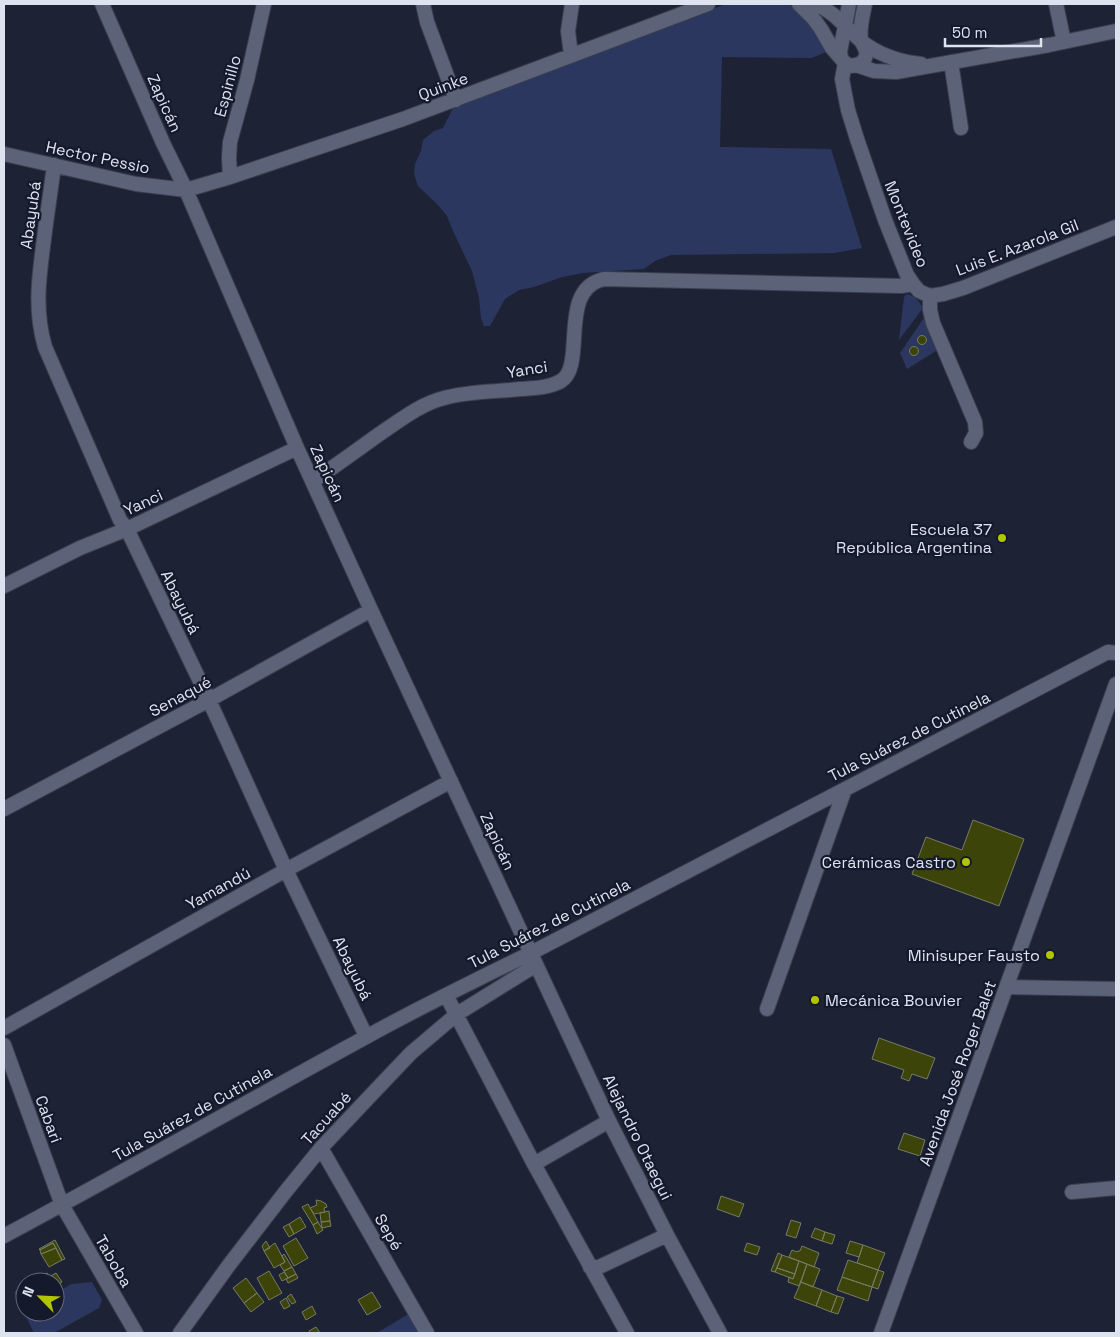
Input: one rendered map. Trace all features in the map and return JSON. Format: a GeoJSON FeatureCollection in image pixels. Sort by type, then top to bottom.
{"type":"FeatureCollection","features":[{"type":"Feature","properties":{"kind":"street","name":"Zapicán"},"geometry":{"type":"LineString","coordinates":[[102,4],[163,143],[186,190],[297,448],[534,959]]}},
{"type":"Feature","properties":{"kind":"street"},"geometry":{"type":"LineString","coordinates":[[108,18],[112,4]]}},
{"type":"Feature","properties":{"kind":"street","name":"Espinillo"},"geometry":{"type":"LineString","coordinates":[[230,177],[230,142],[247,80],[264,4]]}},
{"type":"Feature","properties":{"kind":"street"},"geometry":{"type":"LineString","coordinates":[[423,4],[427,22],[456,100]]}},
{"type":"Feature","properties":{"kind":"street"},"geometry":{"type":"LineString","coordinates":[[571,55],[568,31],[572,4]]}},
{"type":"Feature","properties":{"kind":"street","name":"Quinke"},"geometry":{"type":"LineString","coordinates":[[186,190],[378,128],[708,4]]}},
{"type":"Feature","properties":{"kind":"street"},"geometry":{"type":"LineString","coordinates":[[799,4],[813,18],[832,48],[867,70],[884,72],[932,66],[1116,31]]}},
{"type":"Feature","properties":{"kind":"street"},"geometry":{"type":"LineString","coordinates":[[815,4],[832,13],[865,46],[866,58],[862,63],[846,58]]}},
{"type":"Feature","properties":{"kind":"street","name":"Montevideo"},"geometry":{"type":"LineString","coordinates":[[849,4],[845,24],[846,58],[842,79],[857,139],[885,220],[905,268],[919,291],[930,296]]}},
{"type":"Feature","properties":{"kind":"street"},"geometry":{"type":"LineString","coordinates":[[861,41],[865,4]]}},
{"type":"Feature","properties":{"kind":"street"},"geometry":{"type":"LineString","coordinates":[[1056,4],[1064,42]]}},
{"type":"Feature","properties":{"kind":"street"},"geometry":{"type":"LineString","coordinates":[[846,58],[848,40],[852,39],[861,41],[899,60],[932,66]]}},
{"type":"Feature","properties":{"kind":"street"},"geometry":{"type":"LineString","coordinates":[[951,62],[961,128]]}},
{"type":"Feature","properties":{"kind":"street","name":"Hector Pessio"},"geometry":{"type":"LineString","coordinates":[[4,154],[136,184],[186,190]]}},
{"type":"Feature","properties":{"kind":"street","name":"Abayubá"},"geometry":{"type":"LineString","coordinates":[[54,165],[38,282],[40,330],[45,347],[120,520],[127,529],[209,700],[286,870],[366,1036]]}},
{"type":"Feature","properties":{"kind":"street","name":"Luis E. Azarola Gil"},"geometry":{"type":"LineString","coordinates":[[930,296],[963,288],[1116,227]]}},
{"type":"Feature","properties":{"kind":"street","name":"Yanci"},"geometry":{"type":"LineString","coordinates":[[313,481],[425,405],[444,398],[464,394],[544,387],[562,381],[570,368],[580,299],[588,286],[596,281],[902,286],[913,284]]}},
{"type":"Feature","properties":{"kind":"street"},"geometry":{"type":"LineString","coordinates":[[930,296],[932,323],[975,422],[976,434],[971,442]]}},
{"type":"Feature","properties":{"kind":"street","name":"Yanci"},"geometry":{"type":"LineString","coordinates":[[4,586],[80,548],[127,529],[297,448]]}},
{"type":"Feature","properties":{"kind":"street","name":"Senaqué"},"geometry":{"type":"LineString","coordinates":[[4,809],[209,700],[371,610]]}},
{"type":"Feature","properties":{"kind":"street","name":"Tula Suárez de Cutinela"},"geometry":{"type":"LineString","coordinates":[[4,1236],[366,1036],[446,995],[534,959],[845,789],[1108,652],[1116,653]]}},
{"type":"Feature","properties":{"kind":"street","name":"Avenida José Roger Balet"},"geometry":{"type":"LineString","coordinates":[[881,1333],[1116,684]]}},
{"type":"Feature","properties":{"kind":"street","name":"Yamandú"},"geometry":{"type":"LineString","coordinates":[[4,1028],[286,870],[451,781]]}},
{"type":"Feature","properties":{"kind":"street"},"geometry":{"type":"LineString","coordinates":[[767,1009],[845,789]]}},
{"type":"Feature","properties":{"kind":"street","name":"Tacuabé"},"geometry":{"type":"LineString","coordinates":[[180,1333],[286,1190],[321,1148],[372,1094],[412,1053],[457,1014],[534,959]]}},
{"type":"Feature","properties":{"kind":"street","name":"Alejandro Otaegui"},"geometry":{"type":"LineString","coordinates":[[534,959],[609,1121],[720,1333]]}},
{"type":"Feature","properties":{"kind":"street"},"geometry":{"type":"LineString","coordinates":[[1007,987],[1116,989]]}},
{"type":"Feature","properties":{"kind":"street"},"geometry":{"type":"LineString","coordinates":[[446,995],[534,1164],[626,1333]]}},
{"type":"Feature","properties":{"kind":"street","name":"Cabari"},"geometry":{"type":"LineString","coordinates":[[4,1045],[62,1205]]}},
{"type":"Feature","properties":{"kind":"street"},"geometry":{"type":"LineString","coordinates":[[534,1164],[609,1121]]}},
{"type":"Feature","properties":{"kind":"street","name":"Sepé"},"geometry":{"type":"LineString","coordinates":[[321,1148],[427,1333]]}},
{"type":"Feature","properties":{"kind":"street"},"geometry":{"type":"LineString","coordinates":[[1072,1192],[1116,1188]]}},
{"type":"Feature","properties":{"kind":"street","name":"Taboba"},"geometry":{"type":"LineString","coordinates":[[62,1205],[136,1333]]}},
{"type":"Feature","properties":{"kind":"street"},"geometry":{"type":"LineString","coordinates":[[590,1267],[599,1268],[667,1235]]}},
{"type":"Feature","properties":{"kind":"shaded area"},"geometry":{"type":"Polygon","coordinates":[[[726,4],[788,4],[801,12],[818,34],[826,52],[812,58],[722,57],[720,147],[831,149],[862,248],[835,253],[671,255],[655,261],[644,269],[583,273],[562,277],[519,290],[505,299],[490,326],[484,326],[472,271],[447,216],[418,186],[414,174],[415,164],[421,151],[423,140],[434,131],[443,128],[453,108],[726,4]]]}},
{"type":"Feature","properties":{"kind":"shaded area"},"geometry":{"type":"Polygon","coordinates":[[[907,294],[916,299],[923,308],[899,340],[904,297],[907,294]]]}},
{"type":"Feature","properties":{"kind":"shaded area"},"geometry":{"type":"Polygon","coordinates":[[[926,315],[939,349],[907,369],[900,353],[926,315]]]}},
{"type":"Feature","properties":{"kind":"shaded area"},"geometry":{"type":"Polygon","coordinates":[[[92,1282],[102,1300],[99,1308],[54,1333],[34,1333],[29,1322],[65,1322],[65,1288],[71,1284],[92,1282]]]}},
{"type":"Feature","properties":{"kind":"shaded area"},"geometry":{"type":"Polygon","coordinates":[[[410,1313],[422,1333],[377,1333],[410,1313]]]}},
{"type":"Feature","properties":{"kind":"building"},"geometry":{"type":"Polygon","coordinates":[[[922,336],[926,340],[922,344],[918,340],[922,336]]]}},
{"type":"Feature","properties":{"kind":"building"},"geometry":{"type":"Polygon","coordinates":[[[914,347],[918,351],[914,355],[910,351],[914,347]]]}},
{"type":"Feature","properties":{"kind":"building","name":"Cerámicas Castro"},"geometry":{"type":"Polygon","coordinates":[[[973,820],[1024,839],[999,906],[912,874],[926,837],[962,850],[973,820]]]}},
{"type":"Feature","properties":{"kind":"building"},"geometry":{"type":"Polygon","coordinates":[[[879,1038],[935,1058],[927,1079],[912,1074],[909,1081],[901,1078],[904,1070],[872,1059],[879,1038]]]}},
{"type":"Feature","properties":{"kind":"building"},"geometry":{"type":"Polygon","coordinates":[[[904,1133],[925,1140],[920,1156],[898,1149],[904,1133]]]}},
{"type":"Feature","properties":{"kind":"building"},"geometry":{"type":"Polygon","coordinates":[[[721,1196],[744,1204],[739,1217],[717,1209],[721,1196]]]}},
{"type":"Feature","properties":{"kind":"building"},"geometry":{"type":"Polygon","coordinates":[[[316,1200],[326,1204],[325,1212],[314,1214],[310,1208],[317,1205],[316,1200]]]}},
{"type":"Feature","properties":{"kind":"building"},"geometry":{"type":"Polygon","coordinates":[[[308,1204],[318,1222],[313,1225],[302,1207],[308,1204]]]}},
{"type":"Feature","properties":{"kind":"building"},"geometry":{"type":"Polygon","coordinates":[[[329,1211],[330,1221],[321,1222],[320,1213],[329,1211]]]}},
{"type":"Feature","properties":{"kind":"building"},"geometry":{"type":"Polygon","coordinates":[[[300,1217],[306,1227],[294,1234],[289,1224],[300,1217]]]}},
{"type":"Feature","properties":{"kind":"building"},"geometry":{"type":"Polygon","coordinates":[[[791,1220],[801,1223],[796,1238],[786,1235],[791,1220]]]}},
{"type":"Feature","properties":{"kind":"building"},"geometry":{"type":"Polygon","coordinates":[[[330,1221],[331,1226],[322,1228],[321,1222],[330,1221]]]}},
{"type":"Feature","properties":{"kind":"building"},"geometry":{"type":"Polygon","coordinates":[[[318,1222],[323,1230],[317,1234],[313,1225],[318,1222]]]}},
{"type":"Feature","properties":{"kind":"building"},"geometry":{"type":"Polygon","coordinates":[[[289,1224],[294,1234],[289,1237],[283,1227],[289,1224]]]}},
{"type":"Feature","properties":{"kind":"building"},"geometry":{"type":"Polygon","coordinates":[[[815,1228],[825,1232],[822,1241],[811,1237],[815,1228]]]}},
{"type":"Feature","properties":{"kind":"building"},"geometry":{"type":"Polygon","coordinates":[[[825,1232],[835,1235],[832,1244],[822,1241],[825,1232]]]}},
{"type":"Feature","properties":{"kind":"building"},"geometry":{"type":"Polygon","coordinates":[[[296,1238],[308,1258],[294,1266],[283,1246],[296,1238]]]}},
{"type":"Feature","properties":{"kind":"building"},"geometry":{"type":"Polygon","coordinates":[[[55,1240],[65,1259],[62,1260],[53,1243],[39,1249],[55,1240]]]}},
{"type":"Feature","properties":{"kind":"building"},"geometry":{"type":"Polygon","coordinates":[[[266,1241],[270,1248],[264,1251],[262,1246],[266,1241]]]}},
{"type":"Feature","properties":{"kind":"building"},"geometry":{"type":"Polygon","coordinates":[[[850,1241],[863,1245],[859,1257],[846,1253],[850,1241]]]}},
{"type":"Feature","properties":{"kind":"building"},"geometry":{"type":"Polygon","coordinates":[[[53,1243],[56,1248],[41,1254],[40,1250],[53,1243]]]}},
{"type":"Feature","properties":{"kind":"building"},"geometry":{"type":"Polygon","coordinates":[[[275,1243],[285,1262],[274,1268],[264,1251],[275,1243]]]}},
{"type":"Feature","properties":{"kind":"building"},"geometry":{"type":"Polygon","coordinates":[[[747,1243],[760,1247],[757,1255],[744,1251],[747,1243]]]}},
{"type":"Feature","properties":{"kind":"building"},"geometry":{"type":"Polygon","coordinates":[[[863,1245],[885,1253],[878,1270],[857,1263],[863,1245]]]}},
{"type":"Feature","properties":{"kind":"building"},"geometry":{"type":"Polygon","coordinates":[[[802,1246],[819,1253],[814,1267],[789,1257],[792,1250],[800,1251],[802,1246]]]}},
{"type":"Feature","properties":{"kind":"building"},"geometry":{"type":"Polygon","coordinates":[[[56,1248],[62,1260],[49,1267],[41,1254],[56,1248]]]}},
{"type":"Feature","properties":{"kind":"building"},"geometry":{"type":"Polygon","coordinates":[[[778,1253],[782,1255],[775,1272],[771,1271],[778,1253]]]}},
{"type":"Feature","properties":{"kind":"building"},"geometry":{"type":"Polygon","coordinates":[[[284,1254],[292,1267],[284,1271],[280,1265],[285,1262],[282,1256],[284,1254]]]}},
{"type":"Feature","properties":{"kind":"building"},"geometry":{"type":"Polygon","coordinates":[[[782,1255],[799,1261],[795,1274],[777,1268],[782,1255]]]}},
{"type":"Feature","properties":{"kind":"building"},"geometry":{"type":"Polygon","coordinates":[[[848,1260],[878,1270],[872,1287],[842,1277],[848,1260]]]}},
{"type":"Feature","properties":{"kind":"building"},"geometry":{"type":"Polygon","coordinates":[[[799,1261],[807,1264],[799,1286],[788,1282],[789,1277],[793,1279],[799,1261]]]}},
{"type":"Feature","properties":{"kind":"building"},"geometry":{"type":"Polygon","coordinates":[[[807,1264],[820,1269],[813,1287],[801,1282],[807,1264]]]}},
{"type":"Feature","properties":{"kind":"building"},"geometry":{"type":"Polygon","coordinates":[[[292,1267],[296,1274],[288,1278],[284,1271],[292,1267]]]}},
{"type":"Feature","properties":{"kind":"building"},"geometry":{"type":"Polygon","coordinates":[[[777,1268],[795,1274],[793,1279],[775,1272],[777,1268]]]}},
{"type":"Feature","properties":{"kind":"building"},"geometry":{"type":"Polygon","coordinates":[[[878,1270],[884,1272],[878,1289],[872,1287],[878,1270]]]}},
{"type":"Feature","properties":{"kind":"building"},"geometry":{"type":"Polygon","coordinates":[[[269,1271],[282,1293],[269,1300],[257,1278],[269,1271]]]}},
{"type":"Feature","properties":{"kind":"building"},"geometry":{"type":"Polygon","coordinates":[[[284,1272],[288,1278],[282,1281],[279,1275],[284,1272]]]}},
{"type":"Feature","properties":{"kind":"building"},"geometry":{"type":"Polygon","coordinates":[[[296,1274],[298,1278],[288,1283],[286,1279],[296,1274]]]}},
{"type":"Feature","properties":{"kind":"building"},"geometry":{"type":"Polygon","coordinates":[[[842,1277],[872,1287],[868,1301],[837,1290],[842,1277]]]}},
{"type":"Feature","properties":{"kind":"building"},"geometry":{"type":"Polygon","coordinates":[[[246,1278],[257,1293],[244,1303],[233,1288],[246,1278]]]}},
{"type":"Feature","properties":{"kind":"building"},"geometry":{"type":"Polygon","coordinates":[[[801,1282],[822,1290],[816,1306],[794,1298],[801,1282]]]}},
{"type":"Feature","properties":{"kind":"building"},"geometry":{"type":"Polygon","coordinates":[[[822,1290],[837,1296],[831,1312],[816,1306],[822,1290]]]}},
{"type":"Feature","properties":{"kind":"building"},"geometry":{"type":"Polygon","coordinates":[[[372,1292],[381,1307],[367,1315],[358,1300],[372,1292]]]}},
{"type":"Feature","properties":{"kind":"building"},"geometry":{"type":"Polygon","coordinates":[[[257,1293],[264,1302],[251,1312],[244,1303],[257,1293]]]}},
{"type":"Feature","properties":{"kind":"building"},"geometry":{"type":"Polygon","coordinates":[[[291,1294],[296,1302],[292,1304],[287,1297],[291,1294]]]}},
{"type":"Feature","properties":{"kind":"building"},"geometry":{"type":"Polygon","coordinates":[[[837,1296],[844,1298],[838,1314],[831,1312],[837,1296]]]}},
{"type":"Feature","properties":{"kind":"building"},"geometry":{"type":"Polygon","coordinates":[[[286,1298],[290,1306],[284,1309],[280,1302],[286,1298]]]}},
{"type":"Feature","properties":{"kind":"building"},"geometry":{"type":"Polygon","coordinates":[[[312,1306],[316,1314],[306,1320],[302,1312],[312,1306]]]}},
{"type":"Feature","properties":{"kind":"building"},"geometry":{"type":"Polygon","coordinates":[[[316,1327],[320,1333],[310,1333],[309,1331],[316,1327]]]}},
{"type":"Feature","properties":{"kind":"place","name":"Escuela 37 República Argentina"},"geometry":{"type":"Point","coordinates":[1002,538]}},
{"type":"Feature","properties":{"kind":"place","name":"Cerámicas Castro"},"geometry":{"type":"Point","coordinates":[966,862]}},
{"type":"Feature","properties":{"kind":"place","name":"Minisuper Fausto"},"geometry":{"type":"Point","coordinates":[1050,955]}},
{"type":"Feature","properties":{"kind":"place","name":"Mecánica Bouvier"},"geometry":{"type":"Point","coordinates":[815,1000]}}]}
